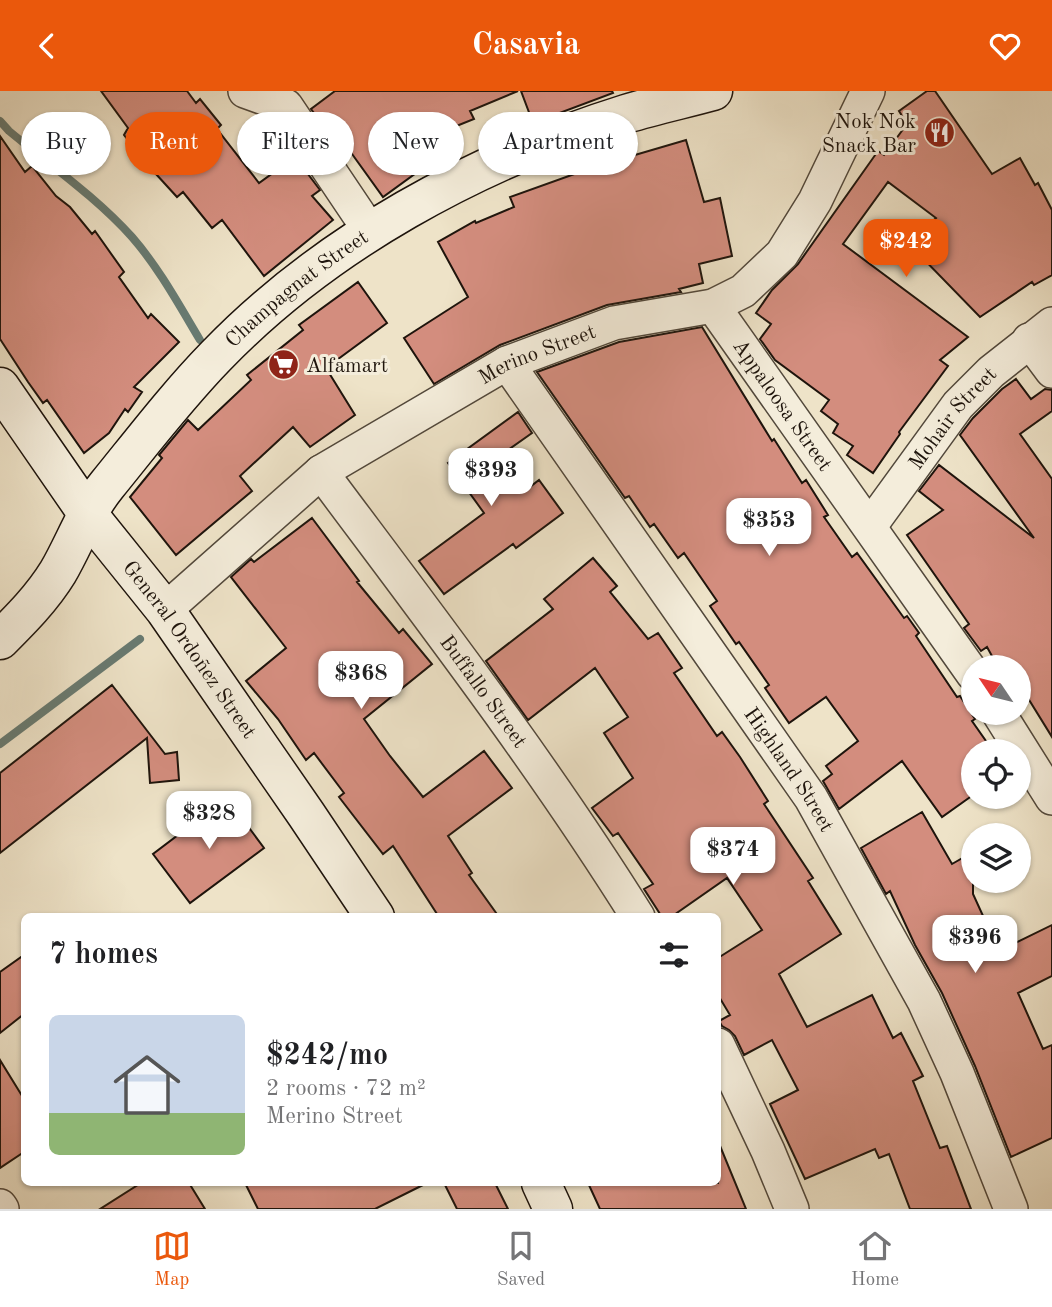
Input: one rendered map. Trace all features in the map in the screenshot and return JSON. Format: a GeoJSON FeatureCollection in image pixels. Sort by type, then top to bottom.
{"type":"FeatureCollection","features":[{"type":"Feature","properties":{"kind":"street"},"geometry":{"type":"LineString","coordinates":[[245,91],[292,99],[370,231]]}},
{"type":"Feature","properties":{"kind":"street","name":"Champagnat Street"},"geometry":{"type":"LineString","coordinates":[[0,641],[50,584],[87,513],[105,488],[217,355],[296,286],[370,231],[444,189],[550,142],[622,102],[713,91]]}},
{"type":"Feature","properties":{"kind":"street","name":"Merino Street"},"geometry":{"type":"LineString","coordinates":[[165,610],[321,472],[507,363],[614,323],[713,306],[743,291],[782,254],[815,201],[868,91]]}},
{"type":"Feature","properties":{"kind":"street","name":"Appaloosa Street"},"geometry":{"type":"LineString","coordinates":[[713,306],[961,657]]}},
{"type":"Feature","properties":{"kind":"street"},"geometry":{"type":"LineString","coordinates":[[1041,332],[1052,371]]}},
{"type":"Feature","properties":{"kind":"street","name":"Mohair Street"},"geometry":{"type":"LineString","coordinates":[[870,527],[958,405],[991,372],[1041,332]]}},
{"type":"Feature","properties":{"kind":"street","name":"Highland Street"},"geometry":{"type":"LineString","coordinates":[[507,363],[811,798],[924,1001],[957,1073],[1011,1209]]}},
{"type":"Feature","properties":{"kind":"street","name":"General Ordoñez Street"},"geometry":{"type":"LineString","coordinates":[[0,387],[87,513],[165,610],[372,913]]}},
{"type":"Feature","properties":{"kind":"street","name":"Buffallo Street"},"geometry":{"type":"LineString","coordinates":[[321,472],[470,671],[606,866],[635,913]]}},
{"type":"Feature","properties":{"kind":"street"},"geometry":{"type":"LineString","coordinates":[[1006,725],[1052,798]]}},
{"type":"Feature","properties":{"kind":"street"},"geometry":{"type":"LineString","coordinates":[[721,1051],[792,1209]]}},
{"type":"Feature","properties":{"kind":"street"},"geometry":{"type":"LineString","coordinates":[[542,1186],[553,1209]]}},
{"type":"Feature","properties":{"kind":"building"},"geometry":{"type":"Polygon","coordinates":[[[101,91],[187,91],[196,103],[200,99],[210,112],[125,112],[125,124],[101,91]]]}},
{"type":"Feature","properties":{"kind":"building"},"geometry":{"type":"Polygon","coordinates":[[[335,91],[518,91],[470,111],[474,119],[464,123],[464,112],[368,112],[368,175],[413,175],[383,197],[354,157],[354,112],[313,112],[311,109],[335,91]]]}},
{"type":"Feature","properties":{"kind":"building"},"geometry":{"type":"Polygon","coordinates":[[[521,91],[613,93],[562,112],[529,112],[521,91]]]}},
{"type":"Feature","properties":{"kind":"building"},"geometry":{"type":"Polygon","coordinates":[[[927,91],[935,91],[992,174],[1020,158],[1035,185],[1038,183],[1052,210],[1052,275],[1034,285],[1032,282],[980,317],[909,244],[936,218],[888,182],[843,244],[968,337],[940,360],[948,366],[899,432],[873,473],[847,455],[853,446],[833,433],[838,424],[821,411],[829,400],[775,360],[760,339],[771,324],[756,313],[772,290],[798,264],[878,151],[884,155],[907,124],[899,111],[927,91]]]}},
{"type":"Feature","properties":{"kind":"building"},"geometry":{"type":"Polygon","coordinates":[[[0,136],[21,166],[21,175],[39,175],[92,234],[95,231],[124,272],[119,277],[148,318],[151,314],[179,342],[134,387],[142,392],[128,412],[125,409],[109,433],[84,453],[47,400],[43,403],[0,339],[0,136]]]}},
{"type":"Feature","properties":{"kind":"building"},"geometry":{"type":"Polygon","coordinates":[[[223,137],[237,155],[237,175],[253,175],[259,183],[270,175],[309,175],[320,190],[312,196],[333,220],[264,276],[222,220],[212,228],[183,192],[177,197],[157,175],[223,175],[223,137]]]}},
{"type":"Feature","properties":{"kind":"building"},"geometry":{"type":"Polygon","coordinates":[[[686,140],[704,202],[720,198],[732,256],[699,264],[703,283],[679,289],[681,292],[607,305],[500,345],[434,384],[404,338],[468,297],[438,242],[475,221],[476,223],[514,207],[510,197],[572,175],[638,175],[638,154],[686,140]]]}},
{"type":"Feature","properties":{"kind":"building"},"geometry":{"type":"Polygon","coordinates":[[[358,282],[387,323],[326,368],[355,415],[310,447],[293,427],[240,476],[252,491],[176,555],[130,497],[162,458],[159,455],[188,420],[198,430],[251,380],[247,375],[303,330],[299,325],[358,282]]]}},
{"type":"Feature","properties":{"kind":"building"},"geometry":{"type":"Polygon","coordinates":[[[702,327],[772,441],[774,439],[802,483],[806,480],[828,515],[824,517],[852,557],[857,553],[904,618],[907,616],[919,633],[916,636],[957,697],[961,698],[961,725],[975,725],[985,739],[961,739],[961,804],[942,817],[902,761],[839,809],[823,781],[832,774],[826,766],[858,741],[826,697],[789,723],[765,688],[769,685],[710,606],[717,601],[684,553],[678,558],[654,524],[650,527],[629,496],[625,498],[537,372],[619,342],[702,327]]]}},
{"type":"Feature","properties":{"kind":"building"},"geometry":{"type":"Polygon","coordinates":[[[1016,379],[1031,399],[1045,389],[1052,390],[1052,411],[1020,434],[1052,479],[1052,737],[1031,703],[1031,655],[991,655],[987,647],[981,651],[964,628],[969,624],[907,535],[943,510],[919,491],[939,465],[1034,538],[960,435],[1002,389],[1016,379]]]}},
{"type":"Feature","properties":{"kind":"building"},"geometry":{"type":"Polygon","coordinates":[[[518,412],[532,433],[501,455],[526,490],[539,480],[563,513],[516,548],[513,544],[444,594],[419,561],[484,513],[448,463],[518,412]]]}},
{"type":"Feature","properties":{"kind":"building"},"geometry":{"type":"Polygon","coordinates":[[[312,518],[359,581],[357,582],[399,633],[403,629],[432,664],[364,719],[423,797],[484,751],[512,788],[448,836],[472,873],[469,875],[496,913],[436,913],[393,846],[383,854],[339,797],[344,793],[314,753],[306,760],[278,719],[246,681],[286,648],[231,577],[251,559],[254,562],[312,518]]]}},
{"type":"Feature","properties":{"kind":"building"},"geometry":{"type":"Polygon","coordinates":[[[593,558],[617,586],[610,592],[648,639],[658,633],[682,668],[674,673],[717,736],[722,732],[740,757],[768,801],[764,804],[813,878],[808,881],[841,934],[779,974],[807,1027],[872,995],[893,1038],[901,1033],[923,1076],[913,1081],[940,1148],[947,1146],[971,1209],[910,1209],[889,1154],[879,1158],[875,1149],[805,1179],[770,1104],[798,1090],[772,1040],[744,1055],[735,1036],[721,1024],[721,1020],[730,1015],[721,1000],[721,956],[762,930],[727,878],[677,913],[659,913],[644,889],[653,884],[618,833],[613,836],[592,808],[633,778],[604,733],[628,717],[595,668],[528,720],[486,661],[553,609],[544,599],[593,558]]]}},
{"type":"Feature","properties":{"kind":"building"},"geometry":{"type":"Polygon","coordinates":[[[112,685],[165,754],[177,752],[179,780],[150,783],[147,738],[0,853],[0,773],[112,685]]]}},
{"type":"Feature","properties":{"kind":"building"},"geometry":{"type":"Polygon","coordinates":[[[227,798],[264,848],[190,903],[153,854],[227,798]]]}},
{"type":"Feature","properties":{"kind":"building"},"geometry":{"type":"Polygon","coordinates":[[[922,812],[952,864],[961,859],[961,893],[973,893],[999,951],[1052,925],[1052,976],[1018,993],[1043,1049],[1052,1045],[1052,1138],[1011,1157],[975,1066],[942,993],[915,945],[890,891],[886,894],[861,848],[922,812]]]}},
{"type":"Feature","properties":{"kind":"building"},"geometry":{"type":"Polygon","coordinates":[[[21,957],[21,1016],[0,1033],[0,972],[21,957]]]}},
{"type":"Feature","properties":{"kind":"building"},"geometry":{"type":"Polygon","coordinates":[[[0,1060],[21,1094],[21,1154],[0,1168],[0,1060]]]}},
{"type":"Feature","properties":{"kind":"building"},"geometry":{"type":"Polygon","coordinates":[[[721,1148],[746,1209],[600,1209],[589,1186],[721,1186],[721,1148]]]}},
{"type":"Feature","properties":{"kind":"building"},"geometry":{"type":"Polygon","coordinates":[[[136,1186],[191,1186],[205,1209],[100,1209],[136,1186]]]}},
{"type":"Feature","properties":{"kind":"building"},"geometry":{"type":"Polygon","coordinates":[[[246,1186],[421,1186],[375,1209],[258,1209],[246,1186]]]}},
{"type":"Feature","properties":{"kind":"building"},"geometry":{"type":"Polygon","coordinates":[[[446,1186],[496,1186],[508,1209],[457,1209],[446,1186]]]}},
{"type":"Feature","properties":{"kind":"waterway"},"geometry":{"type":"LineString","coordinates":[[0,121],[88,195],[132,237],[160,274],[200,340]]}},
{"type":"Feature","properties":{"kind":"waterway"},"geometry":{"type":"LineString","coordinates":[[0,744],[140,639]]}},
{"type":"Feature","properties":{"kind":"place","name":"Nok Nok Snack Bar"},"geometry":{"type":"Point","coordinates":[939,133]}},
{"type":"Feature","properties":{"kind":"place","name":"Alfamart"},"geometry":{"type":"Point","coordinates":[283,365]}}]}
